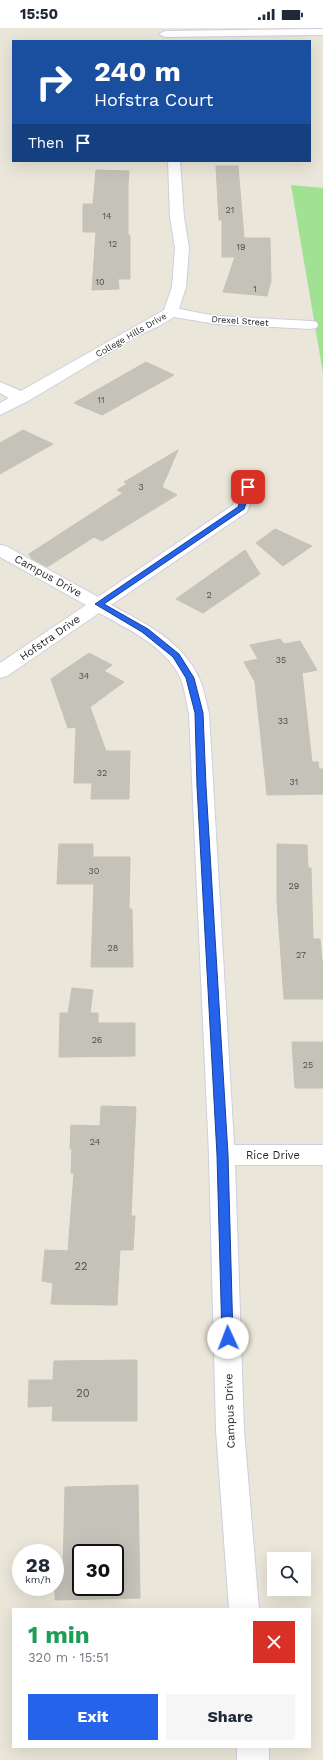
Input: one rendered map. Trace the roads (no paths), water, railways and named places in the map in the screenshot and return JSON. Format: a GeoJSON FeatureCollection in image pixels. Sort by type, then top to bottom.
{"type":"FeatureCollection","features":[{"type":"Feature","properties":{"kind":"street"},"geometry":{"type":"LineString","coordinates":[[165,34],[323,32]]}},
{"type":"Feature","properties":{"kind":"street","name":"College Hills Drive"},"geometry":{"type":"LineString","coordinates":[[0,410],[132,333],[154,323],[170,312],[179,287],[182,248],[177,217],[174,162]]}},
{"type":"Feature","properties":{"kind":"street","name":"Drexel Street"},"geometry":{"type":"LineString","coordinates":[[170,312],[216,320],[311,325]]}},
{"type":"Feature","properties":{"kind":"street"},"geometry":{"type":"LineString","coordinates":[[0,386],[22,398]]}},
{"type":"Feature","properties":{"kind":"street","name":"Hofstra Drive"},"geometry":{"type":"LineString","coordinates":[[0,672],[241,508],[252,476]]}},
{"type":"Feature","properties":{"kind":"street","name":"Campus Drive"},"geometry":{"type":"LineString","coordinates":[[0,550],[145,631],[176,656],[190,678],[199,713],[222,1155],[230,1430],[244,1608]]}},
{"type":"Feature","properties":{"kind":"street","name":"Rice Drive"},"geometry":{"type":"LineString","coordinates":[[222,1155],[323,1155]]}},
{"type":"Feature","properties":{"kind":"street"},"geometry":{"type":"LineString","coordinates":[[252,1748],[253,1760]]}}]}
